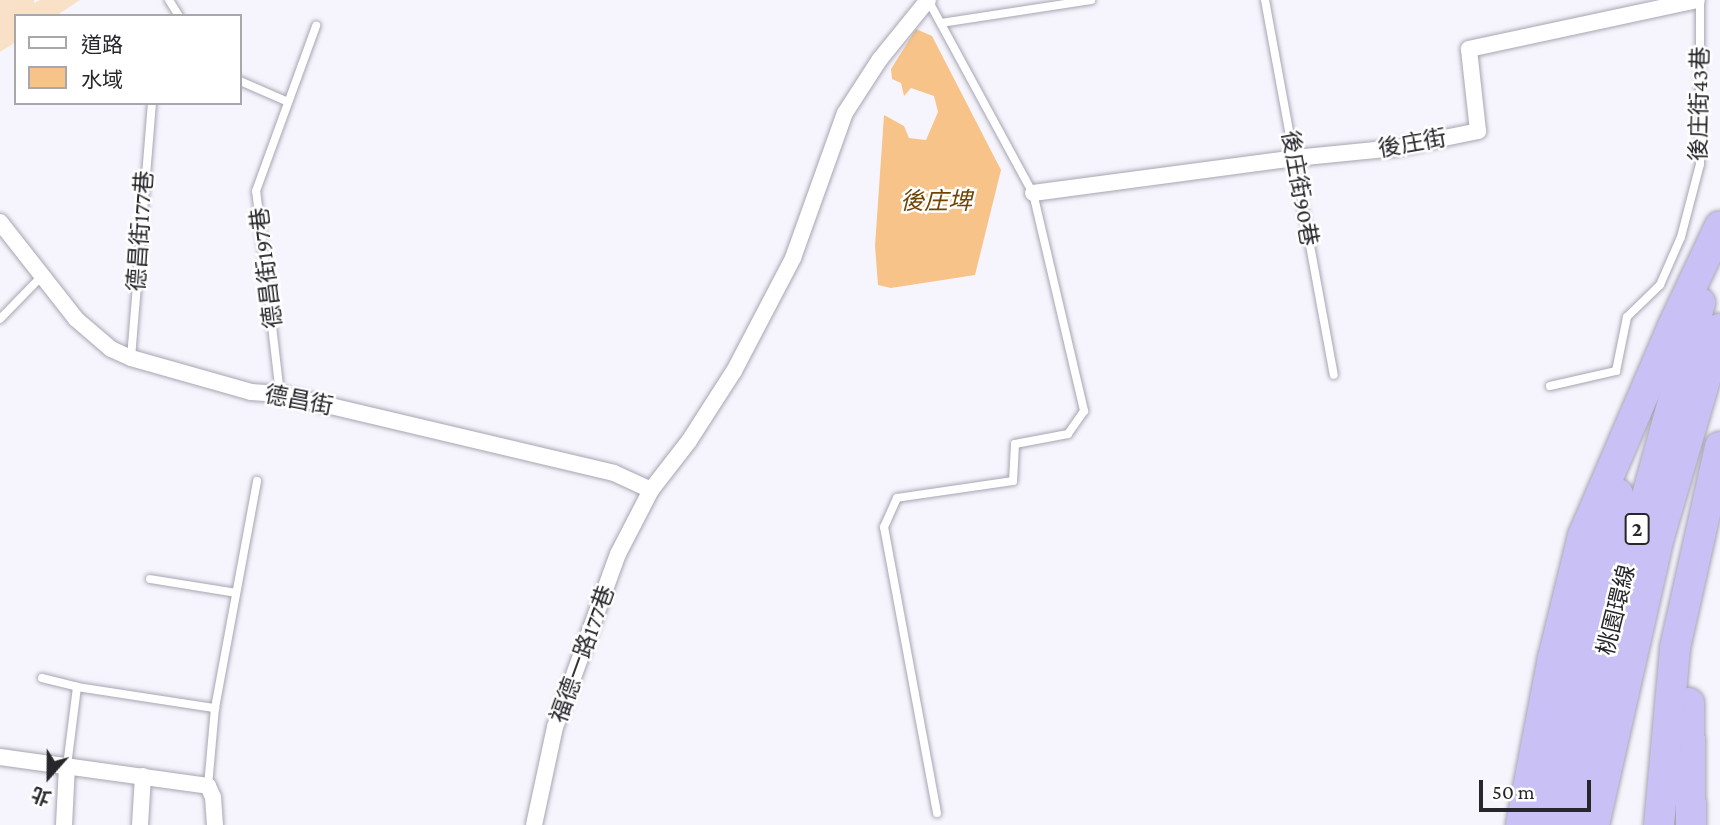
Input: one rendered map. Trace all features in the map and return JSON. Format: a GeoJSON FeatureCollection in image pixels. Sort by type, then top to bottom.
{"type":"FeatureCollection","features":[{"type":"Feature","properties":{"kind":"highway"},"geometry":{"type":"LineString","coordinates":[[1521,825],[1553,658],[1583,536],[1673,326],[1720,226]]}},
{"type":"Feature","properties":{"kind":"highway","name":"桃園環線"},"geometry":{"type":"LineString","coordinates":[[1568,825],[1604,652],[1673,395],[1720,236]]}},
{"type":"Feature","properties":{"kind":"highway","name":"桃園環線"},"geometry":{"type":"LineString","coordinates":[[1594,825],[1659,537],[1720,329]]}},
{"type":"Feature","properties":{"kind":"highway"},"geometry":{"type":"LineString","coordinates":[[1546,825],[1588,604],[1647,389]]}},
{"type":"Feature","properties":{"kind":"highway"},"geometry":{"type":"LineString","coordinates":[[1659,825],[1675,648],[1720,447]]}},
{"type":"Feature","properties":{"kind":"highway"},"geometry":{"type":"LineString","coordinates":[[1691,825],[1689,699],[1712,484]]}},
{"type":"Feature","properties":{"kind":"street","name":"福德一路177巷"},"geometry":{"type":"LineString","coordinates":[[534,825],[555,727],[618,554],[651,489],[688,441],[734,371],[793,258],[845,113],[880,59],[928,0]]}},
{"type":"Feature","properties":{"kind":"street","name":"後庄街"},"geometry":{"type":"LineString","coordinates":[[1033,193],[1295,158],[1396,148],[1478,131],[1469,49],[1698,0]]}},
{"type":"Feature","properties":{"kind":"street","name":"德昌街"},"geometry":{"type":"LineString","coordinates":[[0,222],[76,319],[111,349],[131,358],[251,392],[280,394],[614,473],[651,489]]}},
{"type":"Feature","properties":{"kind":"street"},"geometry":{"type":"LineString","coordinates":[[0,757],[208,786],[214,797],[215,825]]}},
{"type":"Feature","properties":{"kind":"street"},"geometry":{"type":"LineString","coordinates":[[64,825],[67,766]]}},
{"type":"Feature","properties":{"kind":"street"},"geometry":{"type":"LineString","coordinates":[[140,825],[143,776]]}},
{"type":"Feature","properties":{"kind":"lane"},"geometry":{"type":"LineString","coordinates":[[928,0],[1033,193],[1084,411],[1069,434],[1015,444],[1013,481],[897,498],[884,527],[937,813]]}},
{"type":"Feature","properties":{"kind":"lane"},"geometry":{"type":"LineString","coordinates":[[941,23],[1091,0]]}},
{"type":"Feature","properties":{"kind":"lane","name":"後庄街90巷"},"geometry":{"type":"LineString","coordinates":[[1265,0],[1334,375]]}},
{"type":"Feature","properties":{"kind":"lane","name":"後庄街43巷"},"geometry":{"type":"LineString","coordinates":[[1549,386],[1616,371],[1627,317],[1660,285],[1681,237],[1700,164],[1698,0]]}},
{"type":"Feature","properties":{"kind":"lane","name":"德昌街197巷"},"geometry":{"type":"LineString","coordinates":[[280,394],[256,191],[316,26]]}},
{"type":"Feature","properties":{"kind":"lane"},"geometry":{"type":"LineString","coordinates":[[242,83],[288,102]]}},
{"type":"Feature","properties":{"kind":"lane","name":"德昌街177巷"},"geometry":{"type":"LineString","coordinates":[[131,358],[152,105]]}},
{"type":"Feature","properties":{"kind":"lane"},"geometry":{"type":"LineString","coordinates":[[0,319],[42,276]]}},
{"type":"Feature","properties":{"kind":"lane"},"geometry":{"type":"LineString","coordinates":[[208,786],[215,708],[257,481]]}},
{"type":"Feature","properties":{"kind":"lane"},"geometry":{"type":"LineString","coordinates":[[150,579],[236,593]]}},
{"type":"Feature","properties":{"kind":"lane"},"geometry":{"type":"LineString","coordinates":[[42,678],[77,687],[215,708]]}},
{"type":"Feature","properties":{"kind":"lane"},"geometry":{"type":"LineString","coordinates":[[67,766],[77,687]]}},
{"type":"Feature","properties":{"kind":"shaded area"},"geometry":{"type":"Polygon","coordinates":[[[0,0],[34,0],[34,3],[40,0],[80,0],[59,14],[14,14],[14,43],[0,52],[0,0]]]}},
{"type":"Feature","properties":{"kind":"water","name":"後庄埤"},"geometry":{"type":"Polygon","coordinates":[[[916,29],[932,36],[1001,170],[975,275],[891,288],[878,285],[875,246],[884,115],[904,126],[909,138],[926,140],[938,112],[934,96],[911,88],[904,96],[901,83],[892,79],[891,69],[916,29]]]}}]}
